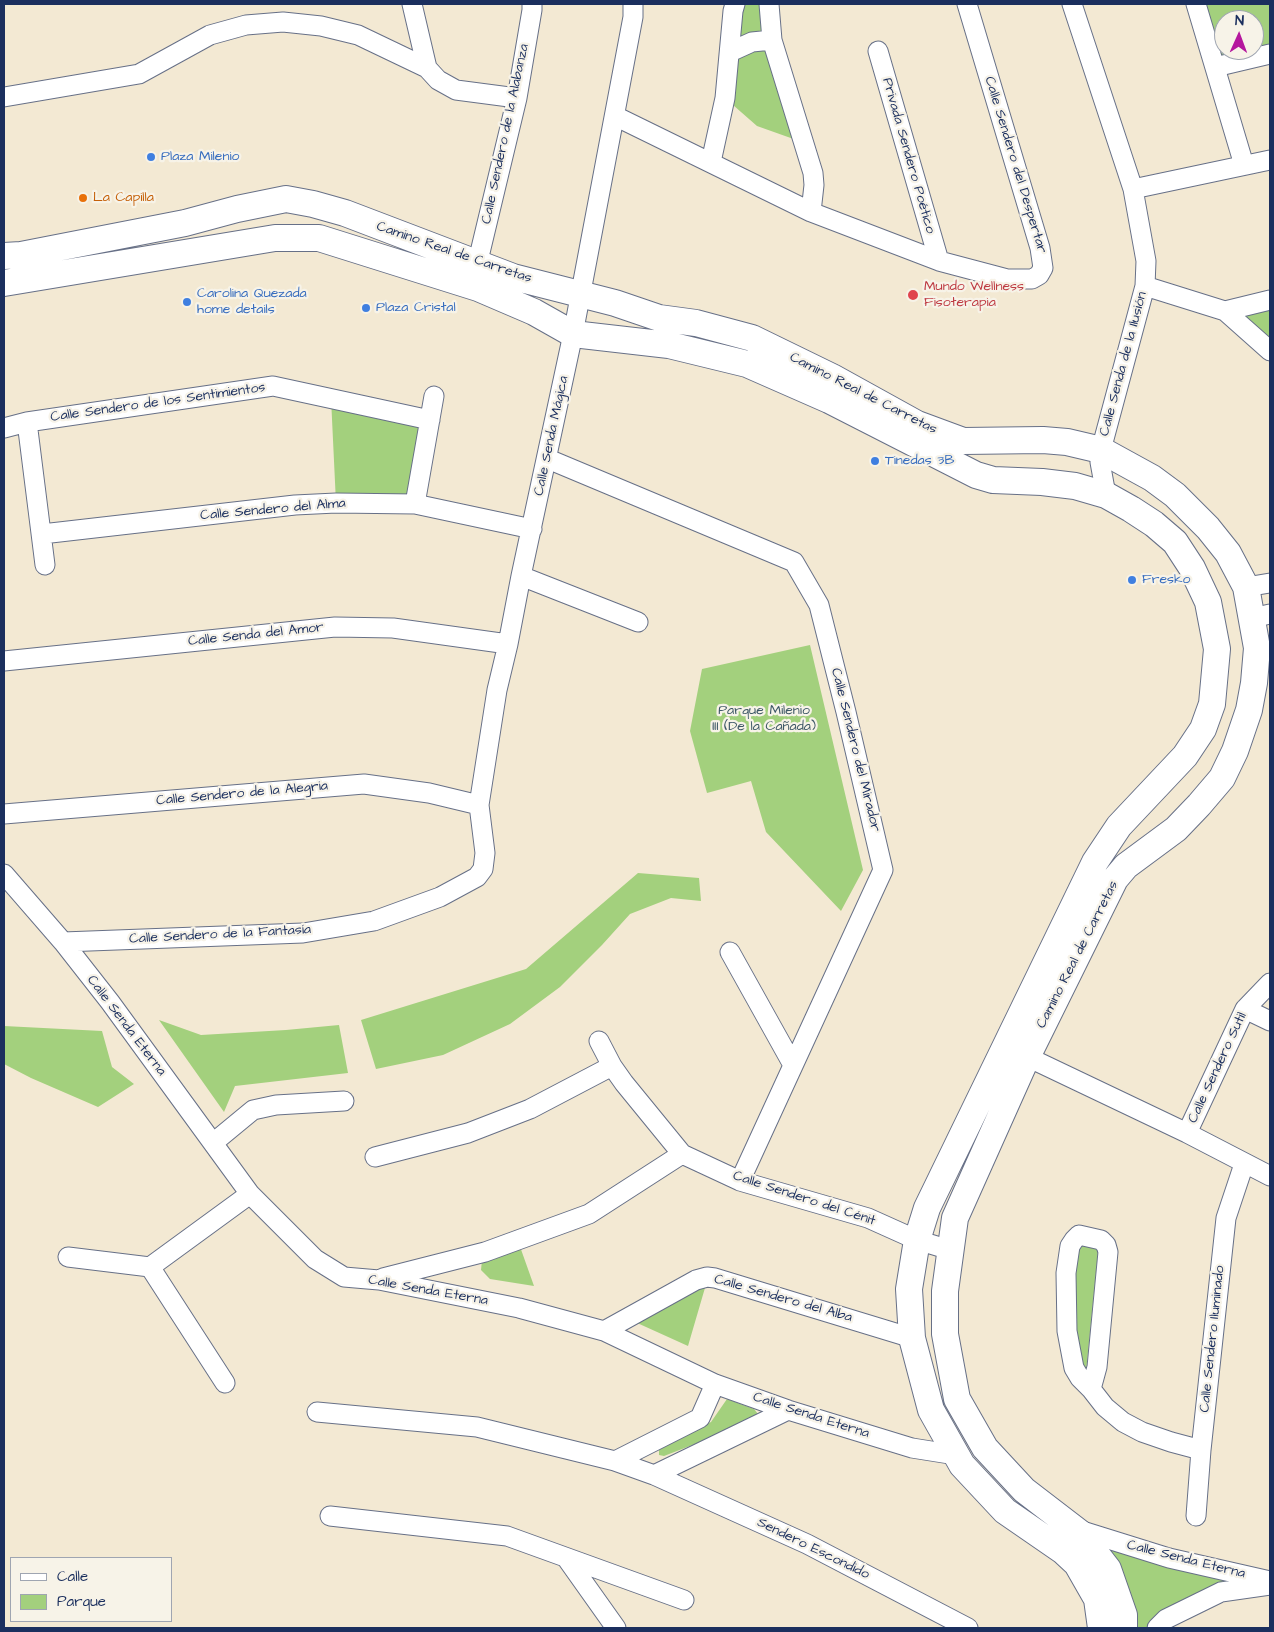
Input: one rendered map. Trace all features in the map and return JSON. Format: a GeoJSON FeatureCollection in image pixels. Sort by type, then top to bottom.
{"type":"FeatureCollection","features":[{"type":"Feature","properties":{"kind":"street"},"geometry":{"type":"LineString","coordinates":[[412,4],[427,68]]}},
{"type":"Feature","properties":{"kind":"street","name":"Calle Sendero de la Alabanza"},"geometry":{"type":"LineString","coordinates":[[477,265],[517,98],[532,4]]}},
{"type":"Feature","properties":{"kind":"street","name":"Calle Senda Mágica"},"geometry":{"type":"LineString","coordinates":[[483,869],[485,853],[479,805],[497,690],[548,459],[573,334],[634,17],[633,4]]}},
{"type":"Feature","properties":{"kind":"street"},"geometry":{"type":"LineString","coordinates":[[711,162],[725,98],[735,4]]}},
{"type":"Feature","properties":{"kind":"street"},"geometry":{"type":"LineString","coordinates":[[769,4],[772,40],[812,173],[814,185],[811,212]]}},
{"type":"Feature","properties":{"kind":"street","name":"Calle Sendero del Despertar"},"geometry":{"type":"LineString","coordinates":[[615,116],[811,212],[939,261],[1007,280],[1032,279],[1039,275],[1043,268],[1040,248],[967,4]]}},
{"type":"Feature","properties":{"kind":"street","name":"Calle Senda de la Ilusión"},"geometry":{"type":"LineString","coordinates":[[1072,4],[1133,189],[1146,261],[1145,286],[1101,450],[1100,462],[1106,495]]}},
{"type":"Feature","properties":{"kind":"street"},"geometry":{"type":"LineString","coordinates":[[1196,4],[1244,165]]}},
{"type":"Feature","properties":{"kind":"street"},"geometry":{"type":"LineString","coordinates":[[4,97],[139,74],[210,35],[246,25],[283,22],[321,26],[358,35],[427,68],[438,80],[456,90],[517,98]]}},
{"type":"Feature","properties":{"kind":"street"},"geometry":{"type":"LineString","coordinates":[[730,52],[752,42],[772,40]]}},
{"type":"Feature","properties":{"kind":"street","name":"Privada Sendero Poético"},"geometry":{"type":"LineString","coordinates":[[878,51],[939,261]]}},
{"type":"Feature","properties":{"kind":"street"},"geometry":{"type":"LineString","coordinates":[[1215,67],[1270,54]]}},
{"type":"Feature","properties":{"kind":"street"},"geometry":{"type":"LineString","coordinates":[[1133,189],[1270,160]]}},
{"type":"Feature","properties":{"kind":"street","name":"Camino Real de Carretas"},"geometry":{"type":"LineString","coordinates":[[4,256],[21,255],[185,224],[237,209],[286,199],[313,204],[345,214],[513,277],[581,293],[659,318],[696,324],[752,338],[832,377],[917,424],[963,441],[1043,440],[1067,442],[1101,450],[1175,495],[1208,528],[1258,585],[1261,616],[1254,683],[1249,710],[1229,764],[1222,778],[1176,829],[1126,866],[1115,879],[927,1208],[917,1240],[909,1289],[912,1338],[931,1410],[956,1455],[962,1465],[1005,1511],[1063,1551],[1077,1564],[1097,1599],[1101,1628]]}},
{"type":"Feature","properties":{"kind":"street","name":"Camino Real de Carretas"},"geometry":{"type":"LineString","coordinates":[[4,283],[275,238],[319,238],[478,288],[534,312],[573,334],[668,345],[747,364],[829,400],[976,475],[993,480],[1042,482],[1075,486],[1106,495],[1132,509],[1175,542],[1192,568],[1208,602],[1217,649],[1212,702],[1203,730],[1187,752],[1147,798],[1119,826],[1095,862],[1052,954],[954,1221],[945,1291],[945,1334],[957,1399],[985,1448],[1024,1490],[1080,1533],[1108,1569],[1124,1615],[1124,1628]]}},
{"type":"Feature","properties":{"kind":"street"},"geometry":{"type":"LineString","coordinates":[[1145,286],[1225,311],[1270,351]]}},
{"type":"Feature","properties":{"kind":"street"},"geometry":{"type":"LineString","coordinates":[[1225,311],[1270,300]]}},
{"type":"Feature","properties":{"kind":"street","name":"Calle Sendero de los Sentimientos"},"geometry":{"type":"LineString","coordinates":[[4,428],[27,422],[273,386],[430,420]]}},
{"type":"Feature","properties":{"kind":"street"},"geometry":{"type":"LineString","coordinates":[[415,504],[434,396]]}},
{"type":"Feature","properties":{"kind":"street"},"geometry":{"type":"LineString","coordinates":[[27,422],[45,565]]}},
{"type":"Feature","properties":{"kind":"street","name":"Calle Sendero del Mirador"},"geometry":{"type":"LineString","coordinates":[[548,459],[794,562],[818,604],[846,712],[883,870],[740,1181]]}},
{"type":"Feature","properties":{"kind":"street"},"geometry":{"type":"LineString","coordinates":[[1132,509],[1156,513],[1164,510],[1166,501],[1156,482]]}},
{"type":"Feature","properties":{"kind":"street","name":"Calle Sendero del Alma"},"geometry":{"type":"LineString","coordinates":[[42,534],[295,505],[336,503],[415,504],[532,529]]}},
{"type":"Feature","properties":{"kind":"street"},"geometry":{"type":"LineString","coordinates":[[1182,554],[1172,528],[1176,520],[1188,519],[1208,528]]}},
{"type":"Feature","properties":{"kind":"street"},"geometry":{"type":"LineString","coordinates":[[522,576],[638,622]]}},
{"type":"Feature","properties":{"kind":"street","name":"Calle Senda del Amor"},"geometry":{"type":"LineString","coordinates":[[4,661],[335,627],[393,628],[508,644]]}},
{"type":"Feature","properties":{"kind":"street"},"geometry":{"type":"LineString","coordinates":[[1212,702],[1214,716],[1219,726],[1228,729],[1234,726],[1249,710]]}},
{"type":"Feature","properties":{"kind":"street"},"geometry":{"type":"LineString","coordinates":[[1187,752],[1213,737],[1222,740],[1229,764]]}},
{"type":"Feature","properties":{"kind":"street","name":"Calle Sendero de la Alegria"},"geometry":{"type":"LineString","coordinates":[[4,814],[364,784],[429,793],[479,805]]}},
{"type":"Feature","properties":{"kind":"street","name":"Calle Sendero de la Fantasía"},"geometry":{"type":"LineString","coordinates":[[63,942],[303,934],[374,921],[440,897],[477,878],[483,869]]}},
{"type":"Feature","properties":{"kind":"street","name":"Calle Senda Eterna"},"geometry":{"type":"LineString","coordinates":[[4,874],[63,942],[110,1002],[250,1194],[315,1259],[344,1277],[379,1280],[519,1308],[604,1330],[715,1384],[788,1410],[912,1448],[956,1455]]}},
{"type":"Feature","properties":{"kind":"street"},"geometry":{"type":"LineString","coordinates":[[730,952],[793,1065]]}},
{"type":"Feature","properties":{"kind":"street","name":"Calle Sendero Sutil"},"geometry":{"type":"LineString","coordinates":[[1188,1133],[1245,1009],[1270,984]]}},
{"type":"Feature","properties":{"kind":"street"},"geometry":{"type":"LineString","coordinates":[[1245,1009],[1270,1021]]}},
{"type":"Feature","properties":{"kind":"street","name":"Calle Sendero del Cénit"},"geometry":{"type":"LineString","coordinates":[[599,1041],[612,1066],[624,1083],[682,1154],[740,1181],[868,1218],[917,1240],[949,1263]]}},
{"type":"Feature","properties":{"kind":"street"},"geometry":{"type":"LineString","coordinates":[[1016,1052],[1188,1133],[1270,1176]]}},
{"type":"Feature","properties":{"kind":"street"},"geometry":{"type":"LineString","coordinates":[[375,1157],[477,1130],[530,1109],[612,1066]]}},
{"type":"Feature","properties":{"kind":"street"},"geometry":{"type":"LineString","coordinates":[[213,1144],[253,1110],[276,1105],[344,1101]]}},
{"type":"Feature","properties":{"kind":"street"},"geometry":{"type":"LineString","coordinates":[[379,1280],[485,1252],[590,1214],[682,1154]]}},
{"type":"Feature","properties":{"kind":"street","name":"Calle Sendero Iluminado"},"geometry":{"type":"LineString","coordinates":[[1196,1516],[1201,1450],[1226,1218],[1244,1164]]}},
{"type":"Feature","properties":{"kind":"street"},"geometry":{"type":"LineString","coordinates":[[68,1257],[150,1267],[250,1194]]}},
{"type":"Feature","properties":{"kind":"street"},"geometry":{"type":"LineString","coordinates":[[927,1208],[929,1226],[932,1233],[940,1235],[954,1221]]}},
{"type":"Feature","properties":{"kind":"street"},"geometry":{"type":"LineString","coordinates":[[1091,1389],[1097,1367],[1108,1252],[1106,1245],[1101,1240],[1079,1235],[1070,1246],[1067,1266],[1067,1331],[1074,1368],[1104,1407],[1130,1425],[1163,1440],[1201,1450]]}},
{"type":"Feature","properties":{"kind":"street"},"geometry":{"type":"LineString","coordinates":[[912,1279],[926,1263],[932,1260],[949,1263]]}},
{"type":"Feature","properties":{"kind":"street"},"geometry":{"type":"LineString","coordinates":[[150,1267],[225,1383]]}},
{"type":"Feature","properties":{"kind":"street","name":"Calle Sendero del Alba"},"geometry":{"type":"LineString","coordinates":[[604,1330],[696,1280],[707,1277],[716,1278],[912,1338]]}},
{"type":"Feature","properties":{"kind":"street"},"geometry":{"type":"LineString","coordinates":[[615,1461],[700,1418],[715,1384]]}},
{"type":"Feature","properties":{"kind":"street"},"geometry":{"type":"LineString","coordinates":[[654,1475],[788,1410]]}},
{"type":"Feature","properties":{"kind":"street","name":"Sendero Escondido"},"geometry":{"type":"LineString","coordinates":[[317,1412],[477,1427],[615,1461],[654,1475],[807,1544],[968,1628]]}},
{"type":"Feature","properties":{"kind":"street"},"geometry":{"type":"LineString","coordinates":[[330,1516],[507,1536],[684,1600]]}},
{"type":"Feature","properties":{"kind":"street","name":"Calle Senda Eterna"},"geometry":{"type":"LineString","coordinates":[[1074,1529],[1170,1558],[1270,1581]]}},
{"type":"Feature","properties":{"kind":"street"},"geometry":{"type":"LineString","coordinates":[[567,1559],[616,1628]]}},
{"type":"Feature","properties":{"kind":"street","name":"Calle Senda Eterna"},"geometry":{"type":"LineString","coordinates":[[1157,1628],[1166,1619],[1221,1592],[1270,1585]]}},
{"type":"Feature","properties":{"kind":"green space"},"geometry":{"type":"Polygon","coordinates":[[[735,4],[769,4],[802,142],[757,126],[725,98],[735,4]]]}},
{"type":"Feature","properties":{"kind":"green space"},"geometry":{"type":"Polygon","coordinates":[[[1199,4],[1270,4],[1270,49],[1264,50],[1264,10],[1214,10],[1214,51],[1199,4]]]}},
{"type":"Feature","properties":{"kind":"green space"},"geometry":{"type":"Polygon","coordinates":[[[1270,300],[1270,351],[1225,311],[1270,300]]]}},
{"type":"Feature","properties":{"kind":"green space"},"geometry":{"type":"Polygon","coordinates":[[[331,398],[430,420],[415,504],[336,503],[331,398]]]}},
{"type":"Feature","properties":{"kind":"green space","name":"Parque Milenio III (De la Cañada)"},"geometry":{"type":"Polygon","coordinates":[[[810,645],[863,870],[841,911],[766,832],[751,781],[707,793],[690,731],[702,669],[810,645]]]}},
{"type":"Feature","properties":{"kind":"green space"},"geometry":{"type":"Polygon","coordinates":[[[638,873],[699,878],[701,901],[671,898],[630,914],[560,987],[510,1024],[443,1055],[376,1069],[361,1020],[526,969],[638,873]]]}},
{"type":"Feature","properties":{"kind":"green space"},"geometry":{"type":"Polygon","coordinates":[[[159,1020],[201,1035],[339,1025],[348,1073],[235,1086],[224,1112],[159,1020]]]}},
{"type":"Feature","properties":{"kind":"green space"},"geometry":{"type":"Polygon","coordinates":[[[4,1026],[102,1031],[112,1067],[134,1084],[98,1107],[31,1078],[4,1064],[4,1026]]]}},
{"type":"Feature","properties":{"kind":"green space"},"geometry":{"type":"Polygon","coordinates":[[[518,1241],[534,1286],[490,1279],[481,1270],[482,1260],[518,1241]]]}},
{"type":"Feature","properties":{"kind":"green space"},"geometry":{"type":"Polygon","coordinates":[[[1081,1241],[1095,1246],[1098,1252],[1086,1372],[1081,1365],[1074,1331],[1074,1267],[1081,1241]]]}},
{"type":"Feature","properties":{"kind":"green space"},"geometry":{"type":"Polygon","coordinates":[[[707,1281],[688,1346],[635,1322],[707,1281]]]}},
{"type":"Feature","properties":{"kind":"green space"},"geometry":{"type":"Polygon","coordinates":[[[727,1399],[754,1409],[758,1414],[757,1420],[664,1456],[659,1455],[659,1447],[711,1422],[727,1399]]]}},
{"type":"Feature","properties":{"kind":"green space"},"geometry":{"type":"Polygon","coordinates":[[[1080,1533],[1270,1581],[1221,1592],[1157,1628],[1124,1628],[1080,1533]]]}},
{"type":"Feature","properties":{"kind":"place","name":"Plaza Milenio"},"geometry":{"type":"Point","coordinates":[151,157]}},
{"type":"Feature","properties":{"kind":"place","name":"La Capilla"},"geometry":{"type":"Point","coordinates":[83,198]}},
{"type":"Feature","properties":{"kind":"place","name":"Mundo Wellness Fisoterapia"},"geometry":{"type":"Point","coordinates":[913,295]}},
{"type":"Feature","properties":{"kind":"place","name":"Carolina Quezada home details"},"geometry":{"type":"Point","coordinates":[187,302]}},
{"type":"Feature","properties":{"kind":"place","name":"Plaza Cristal"},"geometry":{"type":"Point","coordinates":[366,308]}},
{"type":"Feature","properties":{"kind":"place","name":"Tinedas 3B"},"geometry":{"type":"Point","coordinates":[875,461]}},
{"type":"Feature","properties":{"kind":"place","name":"Fresko"},"geometry":{"type":"Point","coordinates":[1132,580]}}]}
